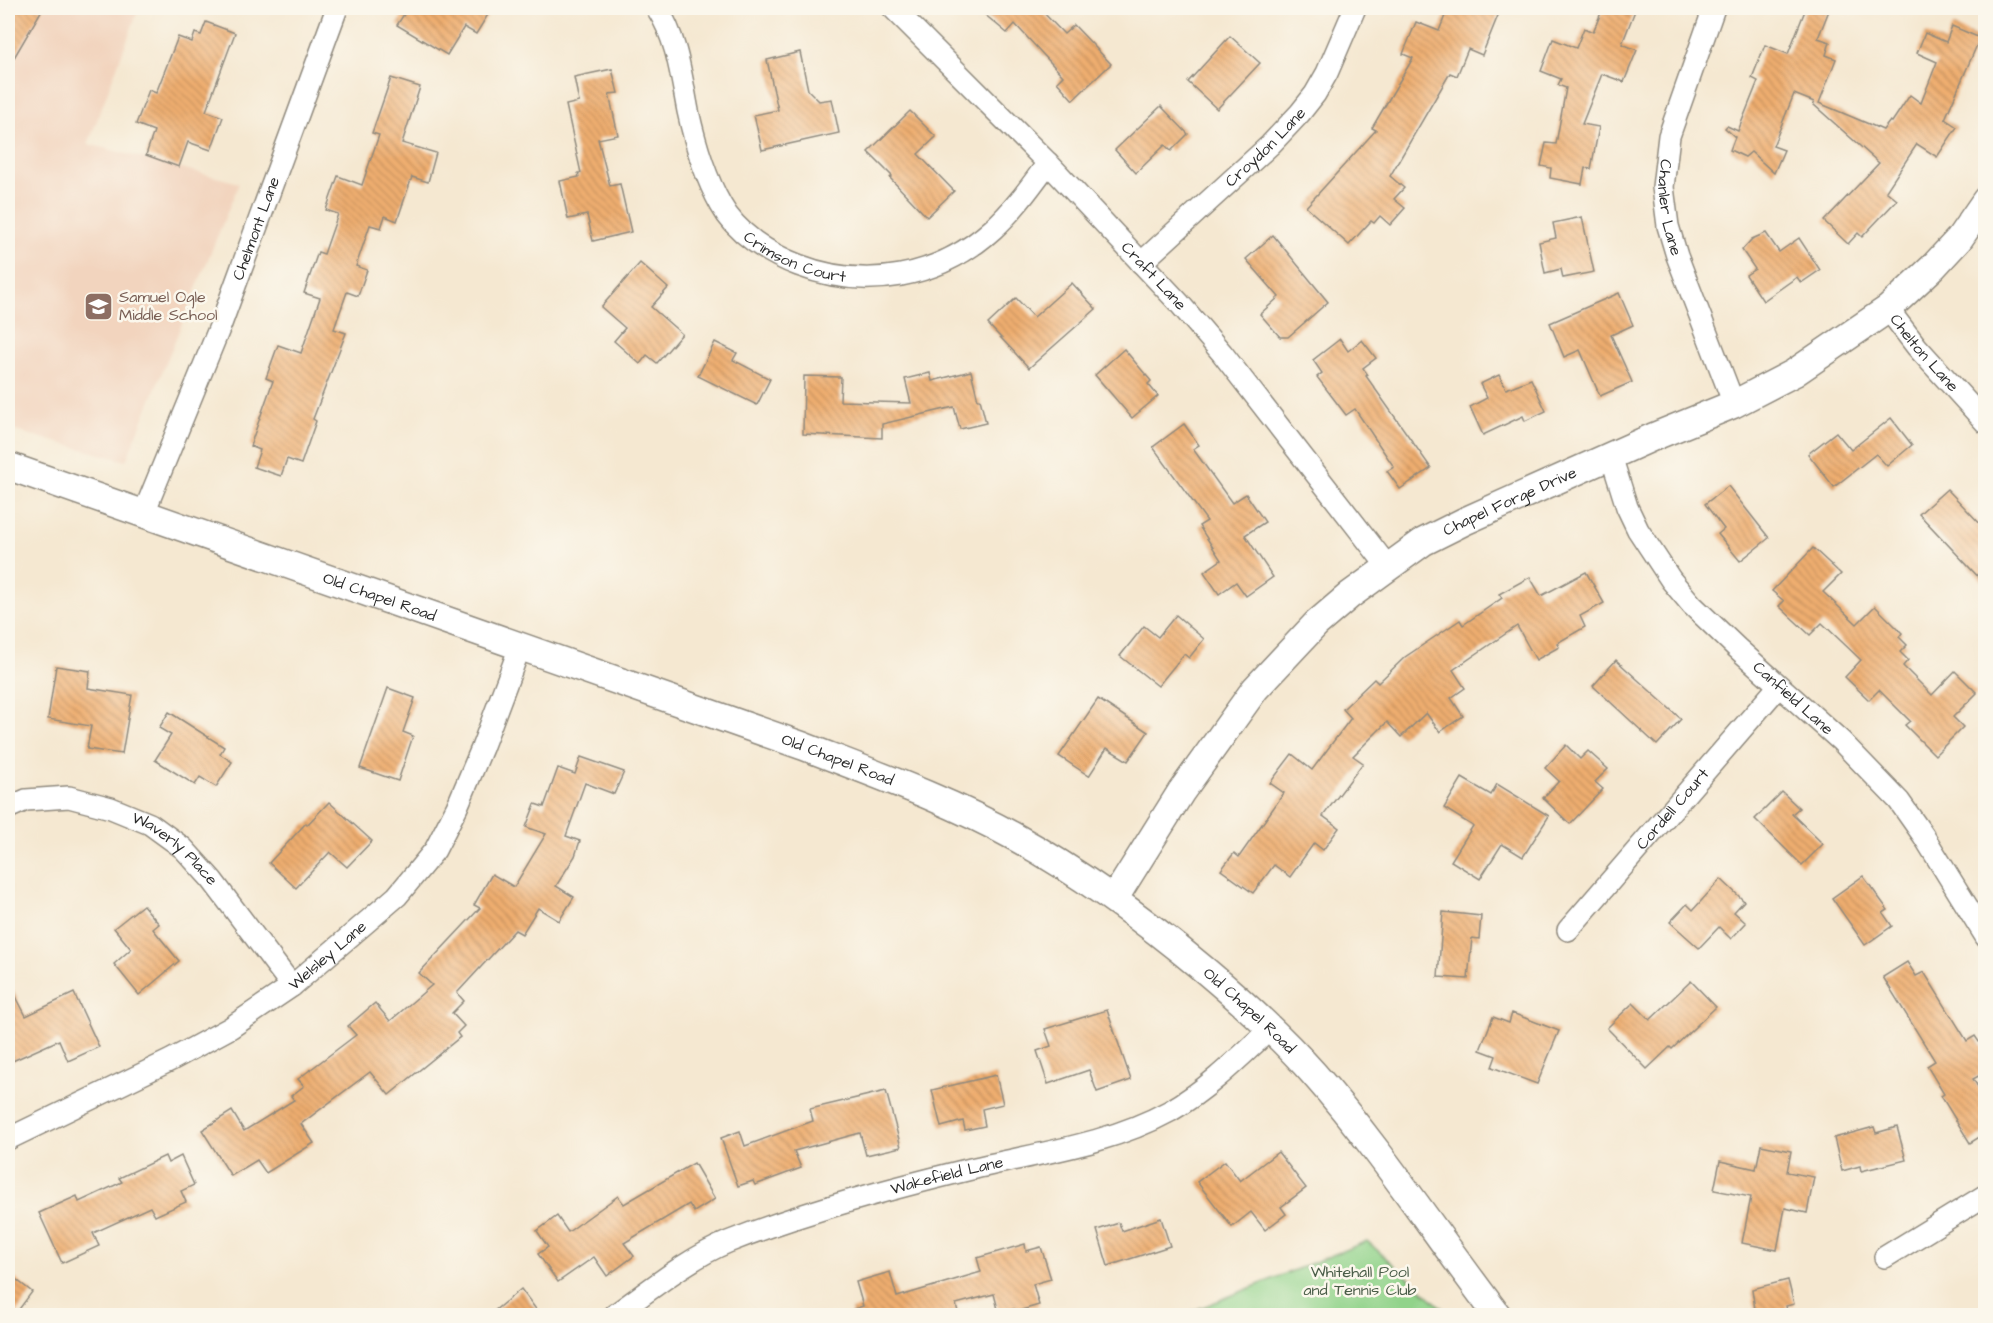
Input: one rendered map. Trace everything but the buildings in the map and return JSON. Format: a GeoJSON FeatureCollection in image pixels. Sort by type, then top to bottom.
{"type":"FeatureCollection","features":[{"type":"Feature","properties":{"kind":"street","name":"Chelmont Lane"},"geometry":{"type":"LineString","coordinates":[[143,515],[222,324],[337,8]]}},
{"type":"Feature","properties":{"kind":"street","name":"Crimson Court"},"geometry":{"type":"LineString","coordinates":[[657,8],[672,36],[689,115],[714,191],[722,208],[756,242],[779,258],[810,270],[847,278],[913,274],[940,264],[993,230],[1024,197],[1048,163]]}},
{"type":"Feature","properties":{"kind":"street","name":"Craft Lane"},"geometry":{"type":"LineString","coordinates":[[894,8],[1048,163],[1180,304],[1222,353],[1389,567]]}},
{"type":"Feature","properties":{"kind":"street","name":"Croydon Lane"},"geometry":{"type":"LineString","coordinates":[[1141,263],[1270,145],[1300,113],[1315,94],[1327,73],[1355,8]]}},
{"type":"Feature","properties":{"kind":"street","name":"Chanler Lane"},"geometry":{"type":"LineString","coordinates":[[1714,8],[1669,136],[1663,187],[1668,226],[1677,256],[1734,404]]}},
{"type":"Feature","properties":{"kind":"street","name":"Chapel Forge Drive"},"geometry":{"type":"LineString","coordinates":[[1114,899],[1181,792],[1255,689],[1316,624],[1350,595],[1423,542],[1611,456],[1734,404],[1811,362],[1888,309],[1959,239],[1986,200]]}},
{"type":"Feature","properties":{"kind":"street","name":"Chelton Lane"},"geometry":{"type":"LineString","coordinates":[[1888,309],[1917,347],[1986,423]]}},
{"type":"Feature","properties":{"kind":"street","name":"Canfield Lane"},"geometry":{"type":"LineString","coordinates":[[1611,456],[1638,530],[1665,572],[1692,605],[1778,687],[1841,741],[1899,801],[1923,835],[1986,937]]}},
{"type":"Feature","properties":{"kind":"street","name":"Old Chapel Road"},"geometry":{"type":"LineString","coordinates":[[8,466],[793,742],[897,783],[1015,837],[1114,899],[1182,951],[1271,1028],[1345,1111],[1431,1223],[1498,1316]]}},
{"type":"Feature","properties":{"kind":"street","name":"Welsley Lane"},"geometry":{"type":"LineString","coordinates":[[8,1139],[171,1060],[230,1028],[292,986],[397,896],[435,850],[482,748],[520,646]]}},
{"type":"Feature","properties":{"kind":"street","name":"Cordell Court"},"geometry":{"type":"LineString","coordinates":[[1568,930],[1778,687]]}},
{"type":"Feature","properties":{"kind":"street","name":"Waverly Place"},"geometry":{"type":"LineString","coordinates":[[8,808],[26,800],[69,797],[111,808],[150,824],[183,848],[212,880],[292,986]]}},
{"type":"Feature","properties":{"kind":"street","name":"Wakefield Lane"},"geometry":{"type":"LineString","coordinates":[[614,1316],[697,1259],[725,1243],[779,1223],[842,1203],[971,1169],[1121,1134],[1191,1098],[1271,1028]]}},
{"type":"Feature","properties":{"kind":"street"},"geometry":{"type":"LineString","coordinates":[[1885,1257],[1986,1195]]}},
{"type":"Feature","properties":{"kind":"shaded area","name":"Samuel Ogle Middle School"},"geometry":{"type":"Polygon","coordinates":[[[8,8],[139,8],[88,144],[239,183],[126,461],[8,429],[8,8]]]}},
{"type":"Feature","properties":{"kind":"green space","name":"Whitehall Pool and Tennis Club"},"geometry":{"type":"Polygon","coordinates":[[[1367,1241],[1450,1315],[1183,1315],[1367,1241]]]}},
{"type":"Feature","properties":{"kind":"place","name":"Samuel Ogle Middle School"},"geometry":{"type":"Point","coordinates":[98,306]}}]}
